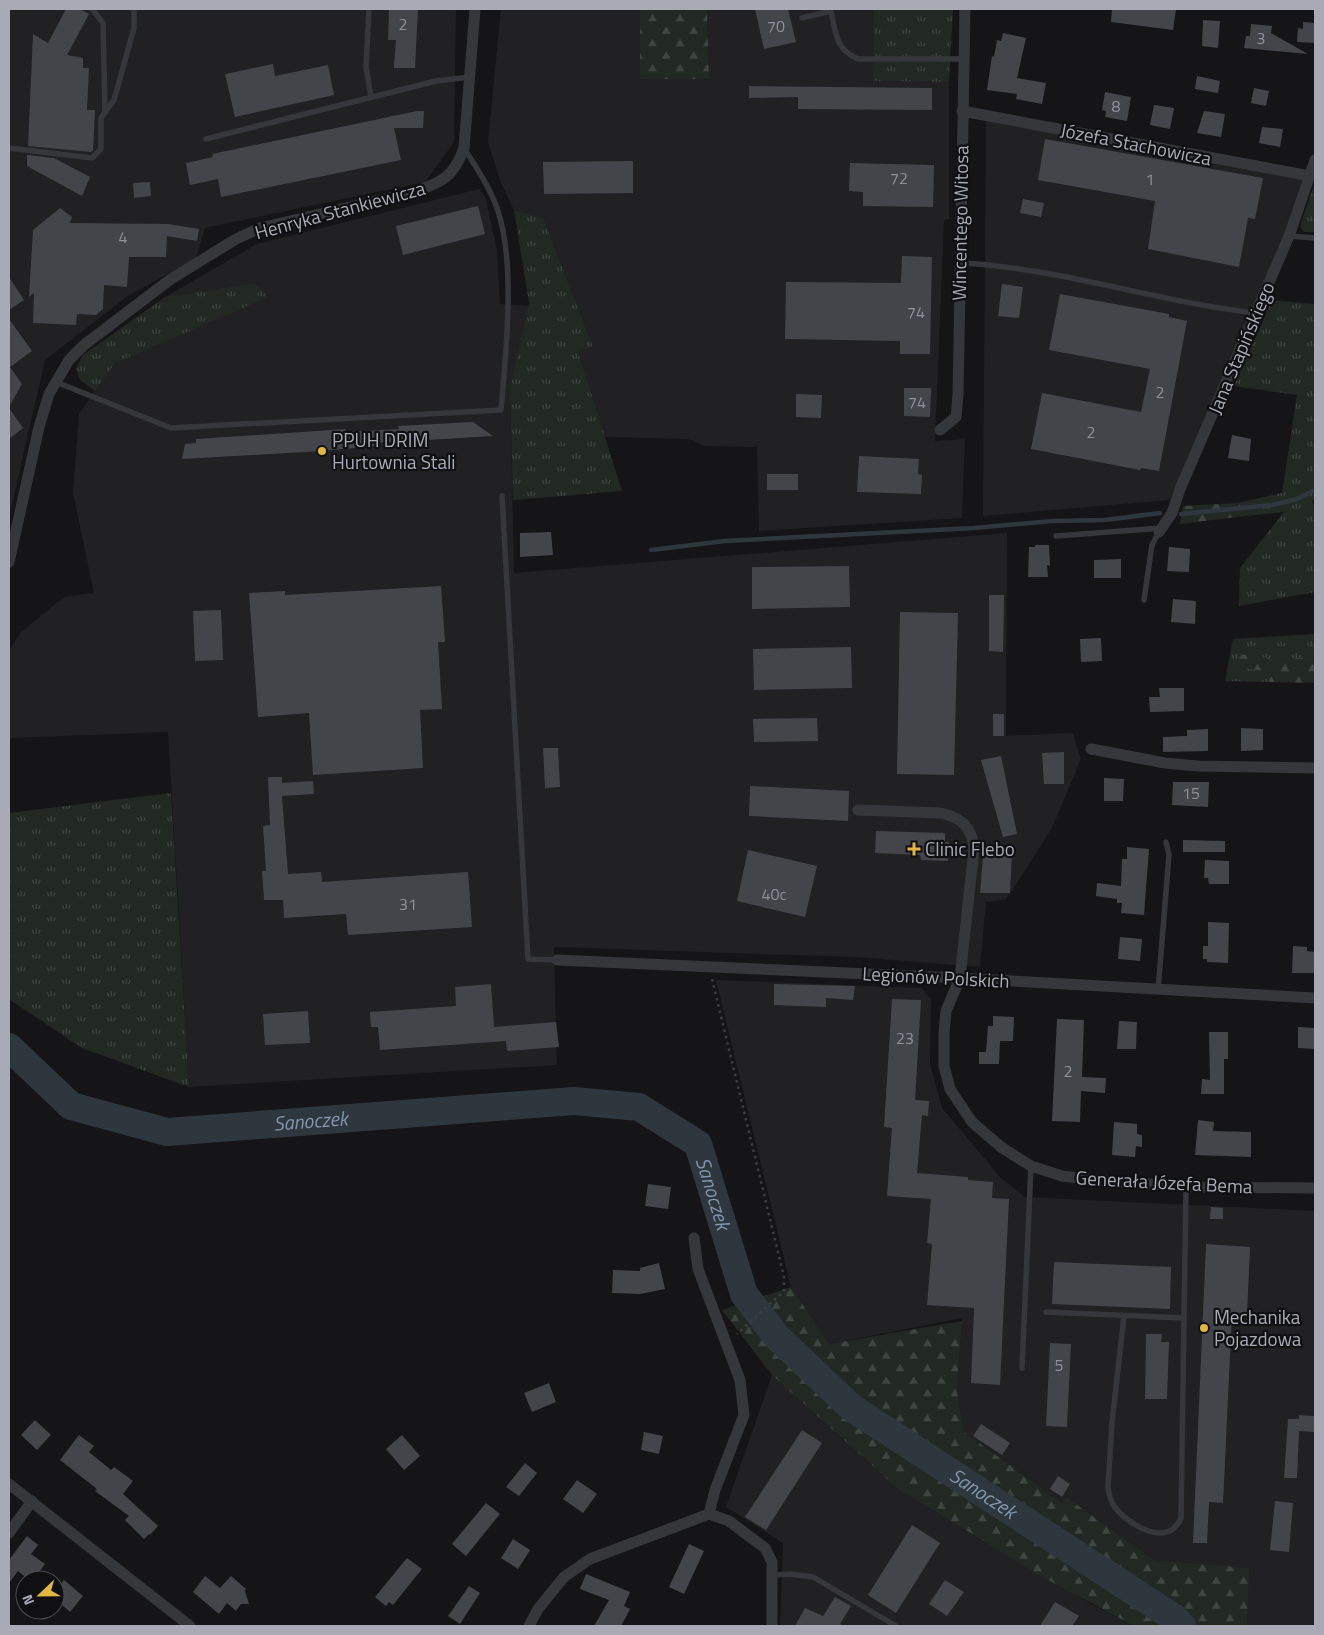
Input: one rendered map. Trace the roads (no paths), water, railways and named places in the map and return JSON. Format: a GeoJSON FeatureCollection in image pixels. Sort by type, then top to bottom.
{"type":"FeatureCollection","features":[{"type":"Feature","properties":{"kind":"street","name":"Henryka Stankiewicza"},"geometry":{"type":"LineString","coordinates":[[9,562],[39,427],[49,394],[69,360],[84,345],[171,279],[213,252],[260,228],[414,192],[438,184],[451,174],[458,164],[464,148],[475,9]]}},
{"type":"Feature","properties":{"kind":"street","name":"Wincentego Witosa"},"geometry":{"type":"LineString","coordinates":[[940,430],[956,417],[965,9]]}},
{"type":"Feature","properties":{"kind":"street","name":"Józefa Stachowicza"},"geometry":{"type":"LineString","coordinates":[[962,111],[1310,176]]}},
{"type":"Feature","properties":{"kind":"street","name":"Jana Stapińskiego"},"geometry":{"type":"LineString","coordinates":[[1160,530],[1172,513],[1180,489],[1289,236],[1315,160]]}},
{"type":"Feature","properties":{"kind":"street"},"geometry":{"type":"LineString","coordinates":[[1090,749],[1164,763],[1197,766],[1315,768]]}},
{"type":"Feature","properties":{"kind":"street","name":"Generała Józefa Bema"},"geometry":{"type":"LineString","coordinates":[[858,810],[941,813],[954,816],[968,827],[973,838],[974,849],[960,978],[946,1010],[944,1066],[950,1089],[972,1122],[1001,1147],[1031,1166],[1062,1176],[1114,1182],[1186,1186],[1315,1188]]}},
{"type":"Feature","properties":{"kind":"street","name":"Legionów Polskich"},"geometry":{"type":"LineString","coordinates":[[557,960],[960,978],[1315,998]]}},
{"type":"Feature","properties":{"kind":"street"},"geometry":{"type":"LineString","coordinates":[[694,1238],[698,1269],[740,1380],[744,1414],[715,1490],[709,1514]]}},
{"type":"Feature","properties":{"kind":"street"},"geometry":{"type":"LineString","coordinates":[[9,1484],[190,1626]]}},
{"type":"Feature","properties":{"kind":"street"},"geometry":{"type":"LineString","coordinates":[[9,1533],[32,1502]]}},
{"type":"Feature","properties":{"kind":"street"},"geometry":{"type":"LineString","coordinates":[[529,1626],[538,1609],[564,1577],[590,1559],[709,1514],[729,1521],[765,1548],[772,1562],[772,1626]]}},
{"type":"Feature","properties":{"kind":"lane"},"geometry":{"type":"LineString","coordinates":[[92,9],[103,22],[105,112]]}},
{"type":"Feature","properties":{"kind":"lane"},"geometry":{"type":"LineString","coordinates":[[9,148],[92,158],[101,149],[101,118],[114,100],[134,28],[134,9]]}},
{"type":"Feature","properties":{"kind":"lane"},"geometry":{"type":"LineString","coordinates":[[369,9],[366,67],[371,97]]}},
{"type":"Feature","properties":{"kind":"lane"},"geometry":{"type":"LineString","coordinates":[[802,18],[831,11],[839,44],[846,54],[858,59],[964,59]]}},
{"type":"Feature","properties":{"kind":"lane"},"geometry":{"type":"LineString","coordinates":[[206,139],[436,80],[470,77]]}},
{"type":"Feature","properties":{"kind":"lane"},"geometry":{"type":"LineString","coordinates":[[56,382],[72,391],[171,428],[501,410],[507,308],[505,237],[497,209],[487,185],[464,148]]}},
{"type":"Feature","properties":{"kind":"lane"},"geometry":{"type":"LineString","coordinates":[[1289,236],[1315,238]]}},
{"type":"Feature","properties":{"kind":"lane"},"geometry":{"type":"LineString","coordinates":[[960,263],[999,265],[1210,308],[1256,313]]}},
{"type":"Feature","properties":{"kind":"lane"},"geometry":{"type":"LineString","coordinates":[[502,496],[528,959],[557,960]]}},
{"type":"Feature","properties":{"kind":"lane"},"geometry":{"type":"LineString","coordinates":[[1056,536],[1160,530]]}},
{"type":"Feature","properties":{"kind":"lane"},"geometry":{"type":"LineString","coordinates":[[1144,600],[1152,545],[1160,530]]}},
{"type":"Feature","properties":{"kind":"lane"},"geometry":{"type":"LineString","coordinates":[[1158,990],[1169,855],[1166,842]]}},
{"type":"Feature","properties":{"kind":"lane"},"geometry":{"type":"LineString","coordinates":[[1022,1368],[1031,1166]]}},
{"type":"Feature","properties":{"kind":"lane"},"geometry":{"type":"LineString","coordinates":[[1124,1316],[1112,1422],[1109,1492],[1113,1505],[1140,1527],[1161,1534],[1170,1533],[1177,1528],[1181,1518],[1186,1186]]}},
{"type":"Feature","properties":{"kind":"lane"},"geometry":{"type":"LineString","coordinates":[[1046,1312],[1184,1318]]}},
{"type":"Feature","properties":{"kind":"lane"},"geometry":{"type":"LineString","coordinates":[[772,1575],[792,1574],[813,1577],[896,1626]]}},
{"type":"Feature","properties":{"kind":"waterway"},"geometry":{"type":"LineString","coordinates":[[1181,514],[1272,505],[1297,499],[1315,490]]}},
{"type":"Feature","properties":{"kind":"waterway"},"geometry":{"type":"LineString","coordinates":[[651,550],[725,541],[974,528],[1053,521],[1105,520],[1160,513]]}},
{"type":"Feature","properties":{"kind":"waterway","name":"Sanoczek"},"geometry":{"type":"LineString","coordinates":[[9,1047],[71,1106],[167,1132],[574,1101],[639,1107],[698,1144],[744,1294],[777,1337],[852,1408],[1173,1617],[1182,1626]]}},
{"type":"Feature","properties":{"kind":"place","name":"PPUH DRIM Hurtownia Stali"},"geometry":{"type":"Point","coordinates":[322,451]}},
{"type":"Feature","properties":{"kind":"place","name":"Clinic Flebo"},"geometry":{"type":"Point","coordinates":[914,849]}},
{"type":"Feature","properties":{"kind":"place","name":"Mechanika Pojazdowa"},"geometry":{"type":"Point","coordinates":[1204,1328]}}]}
